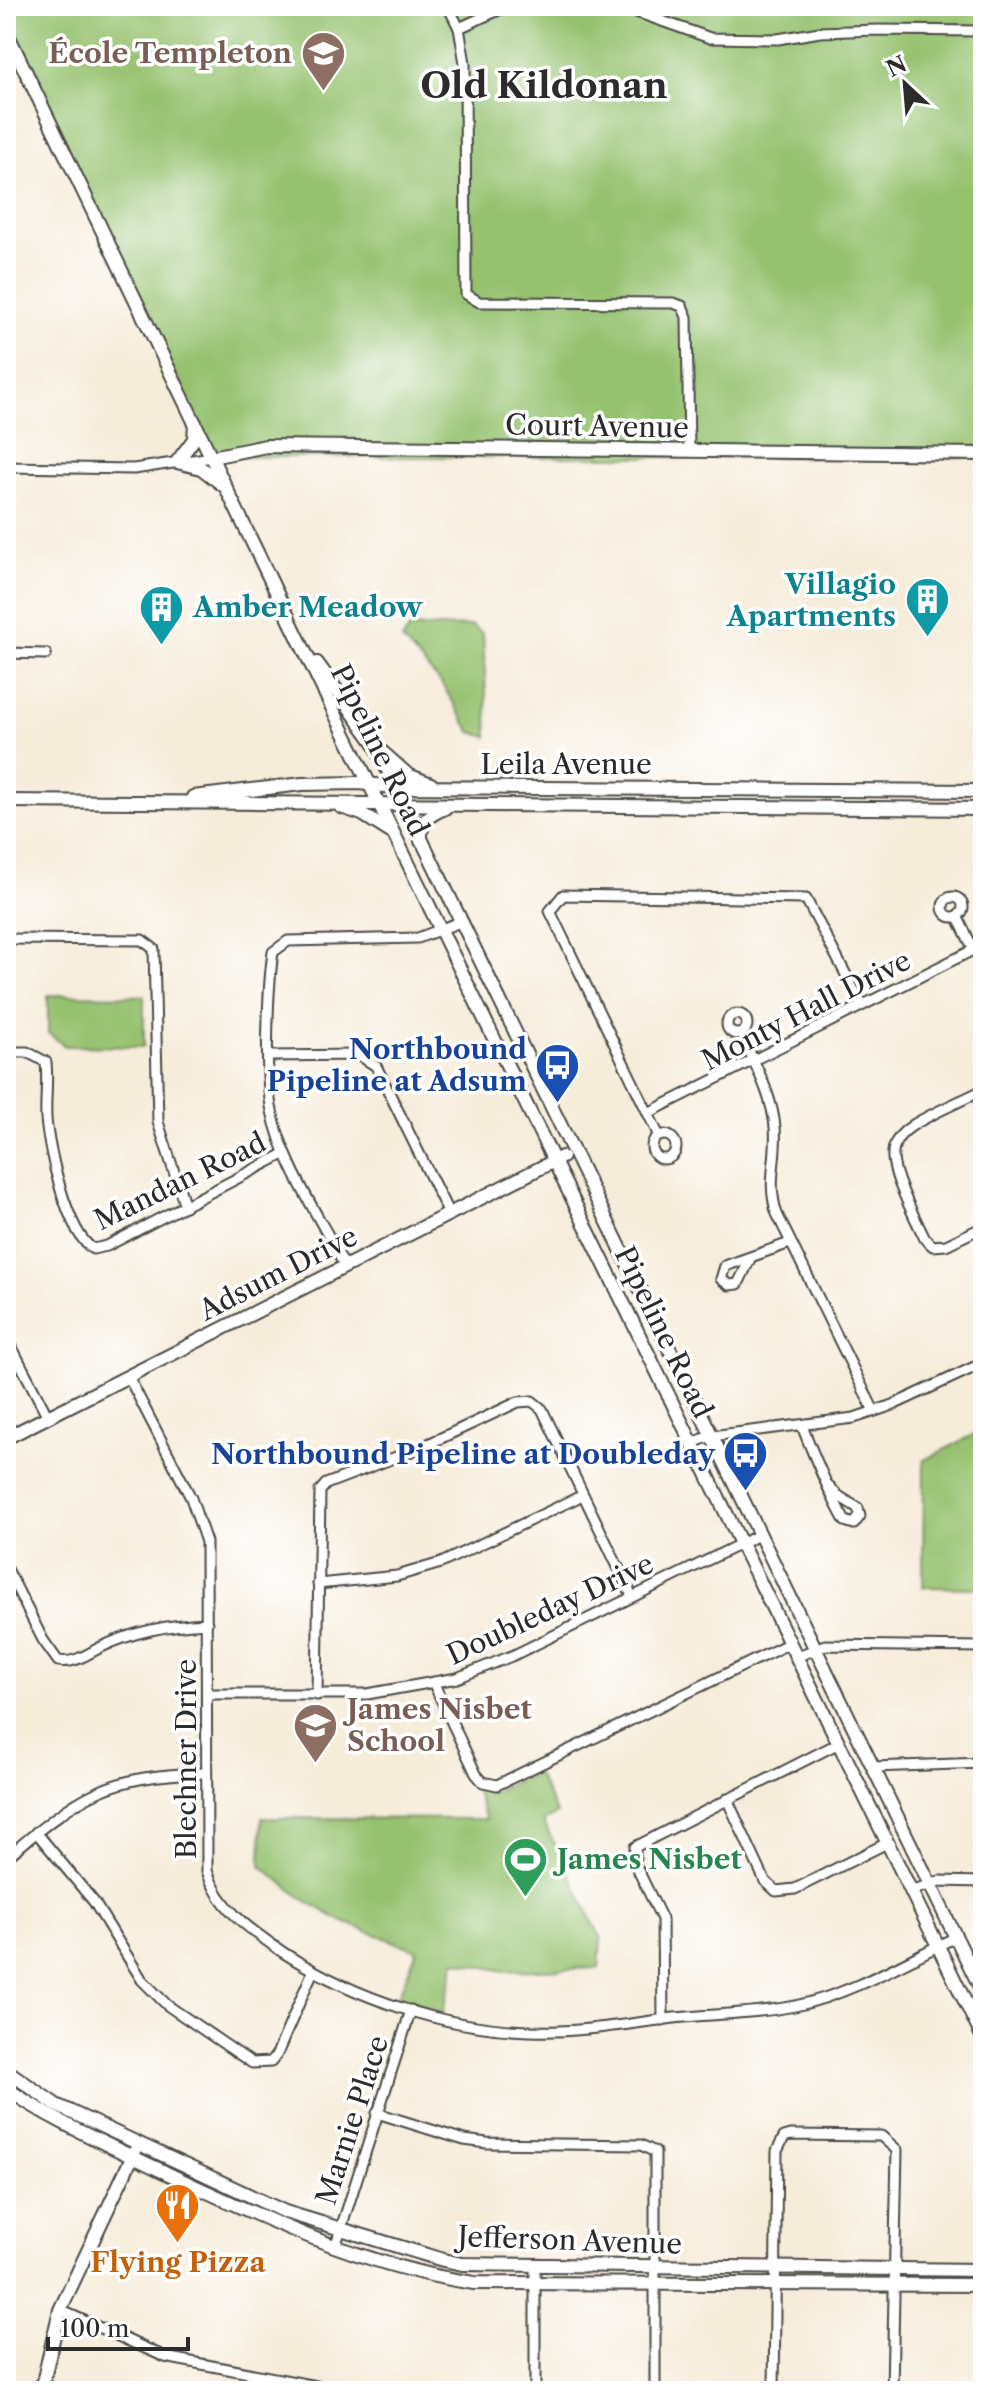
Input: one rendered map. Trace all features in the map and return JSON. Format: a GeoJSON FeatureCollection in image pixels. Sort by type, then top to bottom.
{"type":"FeatureCollection","features":[{"type":"Feature","properties":{"kind":"street"},"geometry":{"type":"LineString","coordinates":[[448,6],[459,28],[465,63],[466,294],[479,302],[673,303],[682,306],[687,317],[689,451]]}},
{"type":"Feature","properties":{"kind":"street"},"geometry":{"type":"LineString","coordinates":[[459,28],[501,9],[552,7],[628,9],[710,38],[778,39],[820,32],[877,30],[983,31]]}},
{"type":"Feature","properties":{"kind":"street","name":"Pipeline Road"},"geometry":{"type":"LineString","coordinates":[[6,31],[887,1843],[938,1946],[979,2018],[983,2038]]}},
{"type":"Feature","properties":{"kind":"street"},"geometry":{"type":"LineString","coordinates":[[177,462],[194,439],[195,423]]}},
{"type":"Feature","properties":{"kind":"street","name":"Court Avenue"},"geometry":{"type":"LineString","coordinates":[[212,457],[266,446],[983,454]]}},
{"type":"Feature","properties":{"kind":"street"},"geometry":{"type":"LineString","coordinates":[[6,467],[97,471],[212,457]]}},
{"type":"Feature","properties":{"kind":"street"},"geometry":{"type":"LineString","coordinates":[[177,462],[201,468],[226,487]]}},
{"type":"Feature","properties":{"kind":"street","name":"Pipeline Road"},"geometry":{"type":"LineString","coordinates":[[304,645],[374,742],[393,787],[983,1993]]}},
{"type":"Feature","properties":{"kind":"street"},"geometry":{"type":"LineString","coordinates":[[6,653],[46,654]]}},
{"type":"Feature","properties":{"kind":"street"},"geometry":{"type":"LineString","coordinates":[[374,742],[408,775],[440,787]]}},
{"type":"Feature","properties":{"kind":"street","name":"Leila Avenue"},"geometry":{"type":"LineString","coordinates":[[150,803],[302,784],[983,791]]}},
{"type":"Feature","properties":{"kind":"street","name":"Leila Avenue"},"geometry":{"type":"LineString","coordinates":[[6,801],[983,809]]}},
{"type":"Feature","properties":{"kind":"street"},"geometry":{"type":"LineString","coordinates":[[332,803],[362,814],[394,834]]}},
{"type":"Feature","properties":{"kind":"street"},"geometry":{"type":"LineString","coordinates":[[422,844],[421,831],[428,816],[454,805]]}},
{"type":"Feature","properties":{"kind":"street"},"geometry":{"type":"LineString","coordinates":[[659,1136],[550,911],[555,901],[563,895],[806,899],[862,1005]]}},
{"type":"Feature","properties":{"kind":"street"},"geometry":{"type":"LineString","coordinates":[[957,916],[978,948]]}},
{"type":"Feature","properties":{"kind":"street"},"geometry":{"type":"LineString","coordinates":[[345,1267],[286,1153],[272,1111],[273,952],[281,943],[395,940],[442,931],[460,922]]}},
{"type":"Feature","properties":{"kind":"street"},"geometry":{"type":"LineString","coordinates":[[6,939],[142,940],[154,949],[158,1122],[167,1159],[185,1206]]}},
{"type":"Feature","properties":{"kind":"street","name":"Monty Hall Drive"},"geometry":{"type":"LineString","coordinates":[[648,1113],[978,948]]}},
{"type":"Feature","properties":{"kind":"street"},"geometry":{"type":"LineString","coordinates":[[741,1033],[772,1107],[776,1139],[771,1196],[790,1243],[874,1411]]}},
{"type":"Feature","properties":{"kind":"street","name":"Mandan Road"},"geometry":{"type":"LineString","coordinates":[[6,1052],[27,1052],[46,1062],[46,1120],[59,1183],[85,1244],[99,1249],[286,1153]]}},
{"type":"Feature","properties":{"kind":"street"},"geometry":{"type":"LineString","coordinates":[[270,1056],[359,1055],[376,1066],[449,1214]]}},
{"type":"Feature","properties":{"kind":"street"},"geometry":{"type":"LineString","coordinates":[[983,1090],[903,1130],[891,1153],[895,1176],[925,1239],[933,1246],[946,1245],[983,1227]]}},
{"type":"Feature","properties":{"kind":"street","name":"Adsum Drive"},"geometry":{"type":"LineString","coordinates":[[6,1438],[572,1152]]}},
{"type":"Feature","properties":{"kind":"street"},"geometry":{"type":"LineString","coordinates":[[751,1257],[790,1243]]}},
{"type":"Feature","properties":{"kind":"street"},"geometry":{"type":"LineString","coordinates":[[6,1336],[48,1417]]}},
{"type":"Feature","properties":{"kind":"street"},"geometry":{"type":"LineString","coordinates":[[692,1443],[711,1436],[802,1426],[874,1411],[983,1363]]}},
{"type":"Feature","properties":{"kind":"street","name":"Blechner Drive"},"geometry":{"type":"LineString","coordinates":[[128,1376],[201,1523],[208,1554],[205,1860],[216,1892],[243,1924],[313,1971],[411,2010],[455,2021],[530,2031],[587,2029],[793,2006],[852,1987],[956,1937]]}},
{"type":"Feature","properties":{"kind":"street"},"geometry":{"type":"LineString","coordinates":[[317,1695],[318,1501],[326,1484],[422,1447],[518,1402],[532,1401],[542,1409],[632,1596]]}},
{"type":"Feature","properties":{"kind":"street"},"geometry":{"type":"LineString","coordinates":[[802,1426],[826,1483]]}},
{"type":"Feature","properties":{"kind":"street"},"geometry":{"type":"LineString","coordinates":[[318,1584],[397,1576],[441,1563],[583,1495]]}},
{"type":"Feature","properties":{"kind":"street","name":"Doubleday Drive"},"geometry":{"type":"LineString","coordinates":[[207,1694],[367,1694],[434,1684],[502,1660],[759,1535]]}},
{"type":"Feature","properties":{"kind":"street"},"geometry":{"type":"LineString","coordinates":[[6,1567],[43,1640],[58,1661],[77,1659],[127,1635],[159,1626],[207,1623]]}},
{"type":"Feature","properties":{"kind":"street"},"geometry":{"type":"LineString","coordinates":[[434,1684],[476,1774],[483,1782],[497,1785],[790,1643]]}},
{"type":"Feature","properties":{"kind":"street"},"geometry":{"type":"LineString","coordinates":[[796,1657],[814,1648],[983,1647]]}},
{"type":"Feature","properties":{"kind":"street"},"geometry":{"type":"LineString","coordinates":[[663,2020],[662,1919],[635,1864],[635,1847],[839,1743]]}},
{"type":"Feature","properties":{"kind":"street"},"geometry":{"type":"LineString","coordinates":[[873,1767],[983,1763]]}},
{"type":"Feature","properties":{"kind":"street"},"geometry":{"type":"LineString","coordinates":[[6,1858],[68,1807],[115,1784],[158,1774],[206,1773]]}},
{"type":"Feature","properties":{"kind":"street"},"geometry":{"type":"LineString","coordinates":[[727,1799],[765,1881],[776,1891],[795,1889],[887,1843]]}},
{"type":"Feature","properties":{"kind":"street"},"geometry":{"type":"LineString","coordinates":[[36,1832],[94,1902],[142,1980],[180,2015],[252,2063],[271,2062],[277,2054],[313,1971]]}},
{"type":"Feature","properties":{"kind":"street"},"geometry":{"type":"LineString","coordinates":[[911,1891],[929,1883],[983,1882]]}},
{"type":"Feature","properties":{"kind":"street","name":"Marnie Place"},"geometry":{"type":"LineString","coordinates":[[336,2244],[411,2010]]}},
{"type":"Feature","properties":{"kind":"street","name":"Jefferson Avenue"},"geometry":{"type":"LineString","coordinates":[[6,2070],[56,2105],[136,2151],[271,2222],[431,2277],[474,2283],[983,2285]]}},
{"type":"Feature","properties":{"kind":"street","name":"Jefferson Avenue"},"geometry":{"type":"LineString","coordinates":[[6,2088],[43,2112],[285,2212],[462,2264],[983,2270]]}},
{"type":"Feature","properties":{"kind":"street"},"geometry":{"type":"LineString","coordinates":[[377,2113],[464,2140],[649,2148],[657,2159],[655,2391]]}},
{"type":"Feature","properties":{"kind":"street"},"geometry":{"type":"LineString","coordinates":[[774,2391],[777,2151],[784,2137],[791,2135],[881,2136],[894,2145],[892,2391]]}},
{"type":"Feature","properties":{"kind":"street"},"geometry":{"type":"LineString","coordinates":[[41,2391],[60,2310],[136,2151]]}},
{"type":"Feature","properties":{"kind":"street"},"geometry":{"type":"LineString","coordinates":[[535,2265],[535,2391]]}},
{"type":"Feature","properties":{"kind":"street"},"geometry":{"type":"LineString","coordinates":[[60,2310],[165,2357],[342,2391]]}},
{"type":"Feature","properties":{"kind":"green space"},"geometry":{"type":"Polygon","coordinates":[[[6,6],[983,6],[983,457],[212,457],[6,33],[6,6]]]}},
{"type":"Feature","properties":{"kind":"green space"},"geometry":{"type":"Polygon","coordinates":[[[472,626],[483,634],[488,737],[471,732],[442,684],[402,640],[410,628],[472,626]]]}},
{"type":"Feature","properties":{"kind":"green space"},"geometry":{"type":"Polygon","coordinates":[[[48,995],[144,996],[144,1047],[65,1046],[48,1033],[48,995]]]}},
{"type":"Feature","properties":{"kind":"green space"},"geometry":{"type":"Polygon","coordinates":[[[983,1430],[983,1588],[923,1587],[924,1460],[983,1430]]]}},
{"type":"Feature","properties":{"kind":"green space"},"geometry":{"type":"Polygon","coordinates":[[[536,1772],[557,1814],[543,1821],[601,1938],[599,1968],[505,1971],[455,1961],[443,2013],[397,1999],[417,1950],[341,1921],[303,1899],[261,1866],[262,1818],[486,1819],[473,1785],[491,1793],[536,1772]]]}},
{"type":"Feature","properties":{"kind":"place","name":"École Templeton"},"geometry":{"type":"Point","coordinates":[323,92]}},
{"type":"Feature","properties":{"kind":"place","name":"Villagio Apartments"},"geometry":{"type":"Point","coordinates":[927,639]}},
{"type":"Feature","properties":{"kind":"place","name":"Amber Meadow"},"geometry":{"type":"Point","coordinates":[162,646]}},
{"type":"Feature","properties":{"kind":"place","name":"Northbound Pipeline at Adsum"},"geometry":{"type":"Point","coordinates":[558,1104]}},
{"type":"Feature","properties":{"kind":"place","name":"Northbound Pipeline at Doubleday"},"geometry":{"type":"Point","coordinates":[746,1493]}},
{"type":"Feature","properties":{"kind":"place","name":"James Nisbet School"},"geometry":{"type":"Point","coordinates":[316,1764]}},
{"type":"Feature","properties":{"kind":"place","name":"James Nisbet"},"geometry":{"type":"Point","coordinates":[526,1898]}},
{"type":"Feature","properties":{"kind":"place","name":"Flying Pizza"},"geometry":{"type":"Point","coordinates":[178,2244]}},
{"type":"Feature","properties":{"kind":"district","name":"Old Kildonan"},"geometry":{"type":"Point","coordinates":[544,85]}}]}
